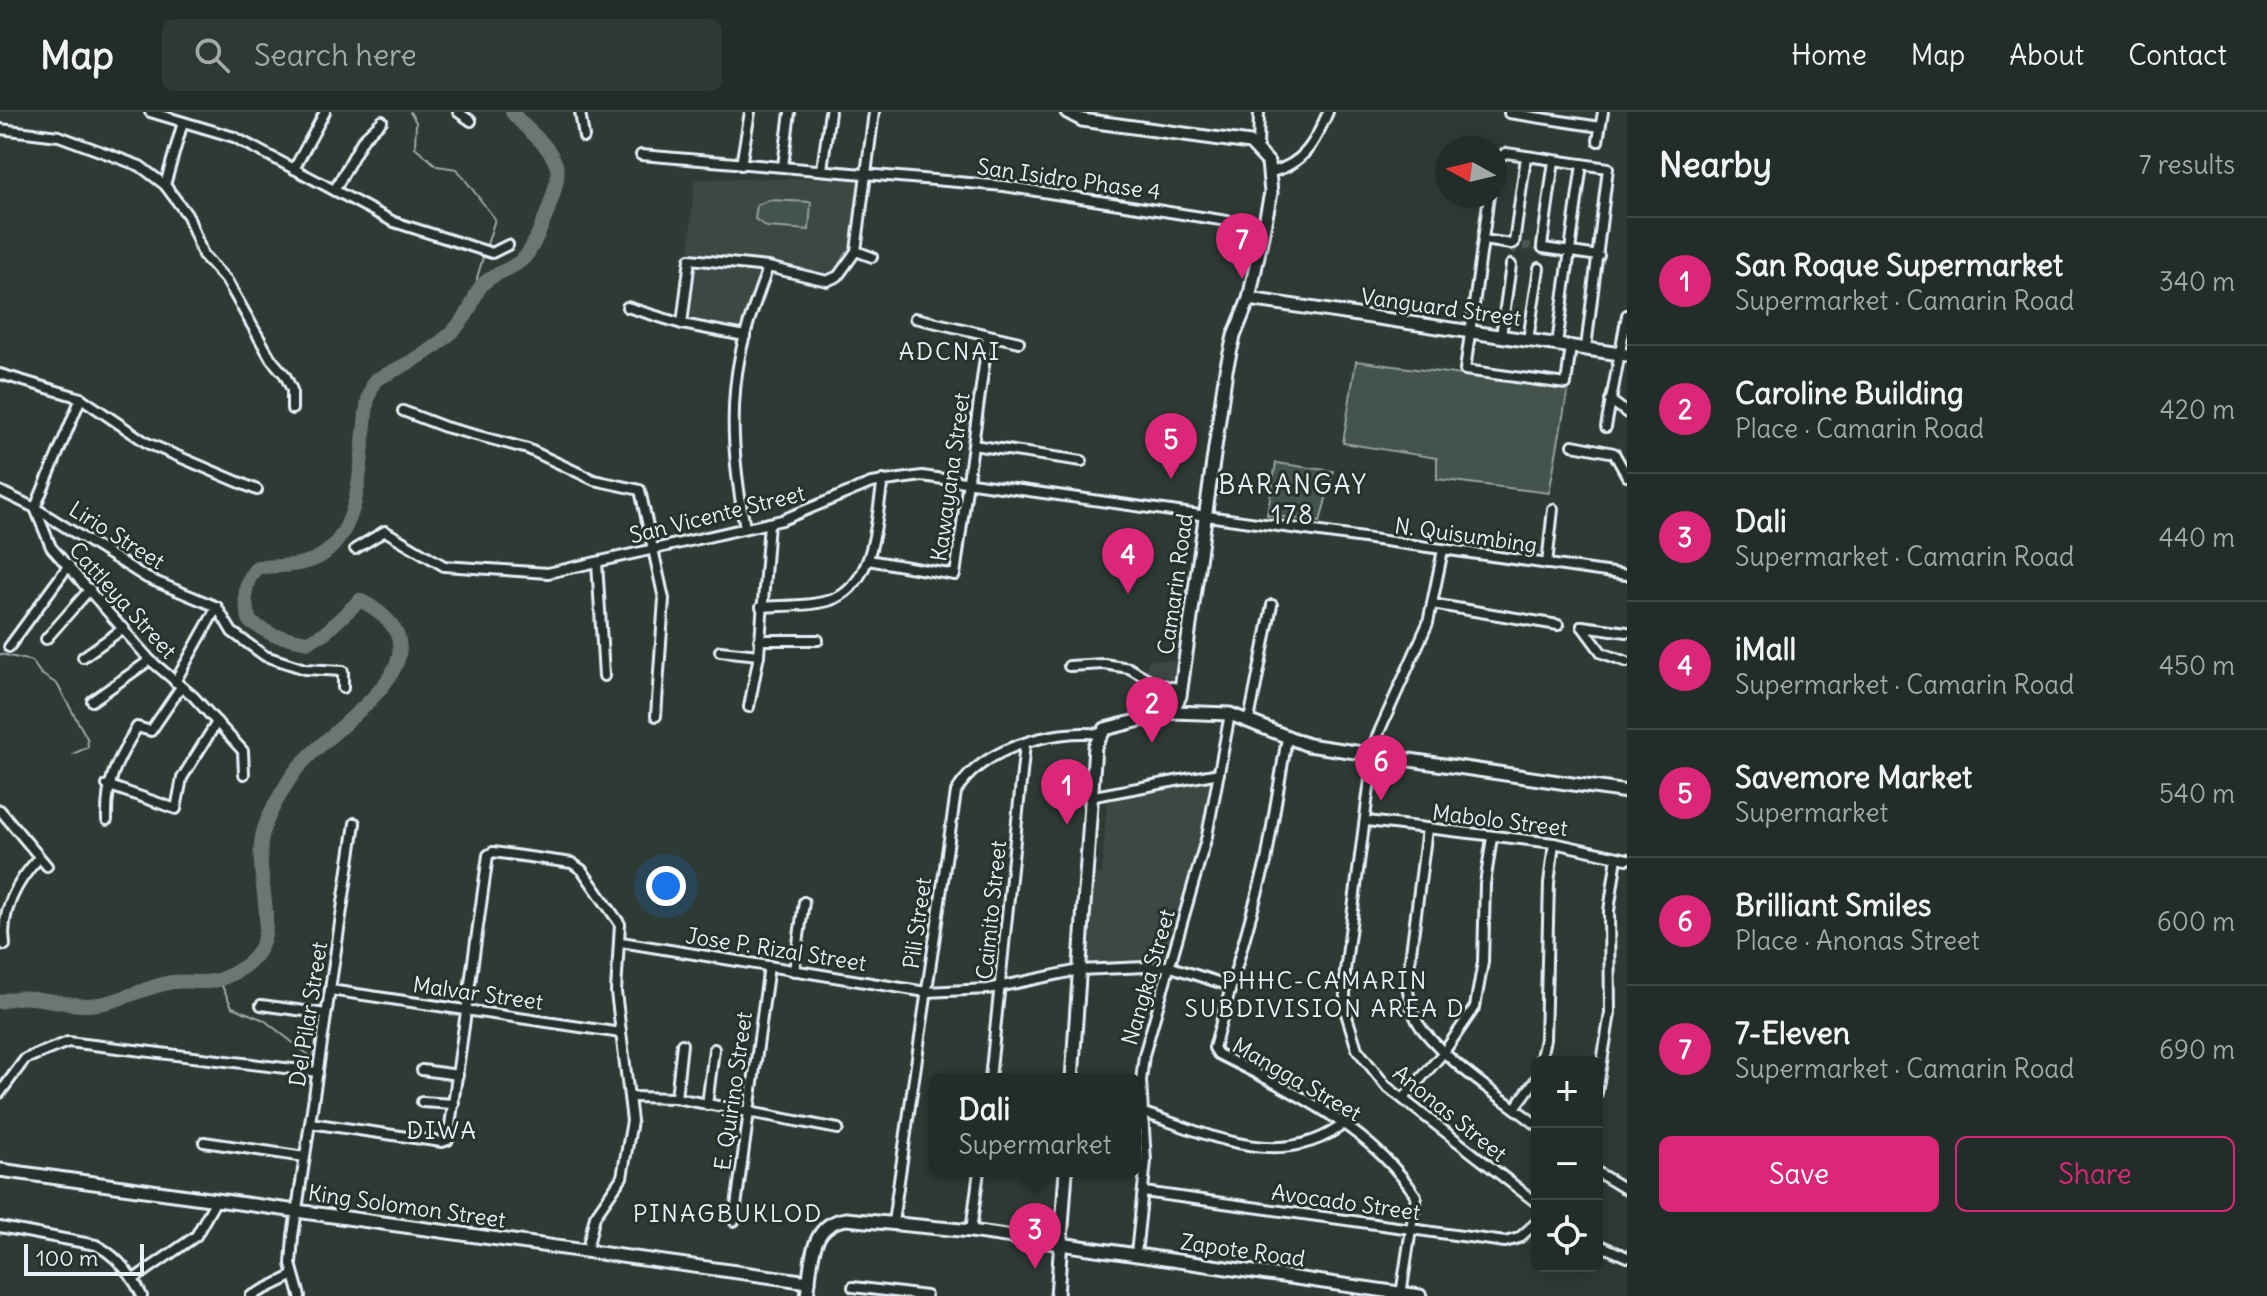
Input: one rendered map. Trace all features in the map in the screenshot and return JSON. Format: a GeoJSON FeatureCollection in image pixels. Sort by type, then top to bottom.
{"type":"FeatureCollection","features":[{"type":"Feature","properties":{"kind":"main road"},"geometry":{"type":"LineString","coordinates":[[1067,112],[1082,120],[1234,139],[1258,148],[1271,172]]}},
{"type":"Feature","properties":{"kind":"main road","name":"Camarin Road"},"geometry":{"type":"LineString","coordinates":[[1172,712],[1182,689],[1229,355],[1249,299],[1265,227],[1271,172]]}},
{"type":"Feature","properties":{"kind":"main road","name":"Vanguard Street"},"geometry":{"type":"LineString","coordinates":[[1249,299],[1622,354]]}},
{"type":"Feature","properties":{"kind":"main road"},"geometry":{"type":"LineString","coordinates":[[1072,1073],[1089,797],[1095,746],[1100,734],[1113,727],[1172,712],[1230,714],[1308,745],[1627,792]]}},
{"type":"Feature","properties":{"kind":"main road","name":"King Solomon Street"},"geometry":{"type":"LineString","coordinates":[[0,1170],[809,1282]]}},
{"type":"Feature","properties":{"kind":"main road"},"geometry":{"type":"LineString","coordinates":[[1057,1296],[1066,1177]]}},
{"type":"Feature","properties":{"kind":"main road","name":"Zapote Road"},"geometry":{"type":"LineString","coordinates":[[809,1282],[816,1239],[826,1225],[846,1219],[971,1231],[1420,1296]]}},
{"type":"Feature","properties":{"kind":"main road"},"geometry":{"type":"LineString","coordinates":[[807,1296],[809,1282]]}},
{"type":"Feature","properties":{"kind":"street"},"geometry":{"type":"LineString","coordinates":[[150,112],[234,137],[394,222],[492,253],[508,245]]}},
{"type":"Feature","properties":{"kind":"street"},"geometry":{"type":"LineString","coordinates":[[294,169],[325,112]]}},
{"type":"Feature","properties":{"kind":"street"},"geometry":{"type":"LineString","coordinates":[[458,112],[471,121]]}},
{"type":"Feature","properties":{"kind":"street"},"geometry":{"type":"LineString","coordinates":[[580,112],[584,137]]}},
{"type":"Feature","properties":{"kind":"street"},"geometry":{"type":"LineString","coordinates":[[741,165],[750,112]]}},
{"type":"Feature","properties":{"kind":"street"},"geometry":{"type":"LineString","coordinates":[[783,166],[790,112]]}},
{"type":"Feature","properties":{"kind":"street"},"geometry":{"type":"LineString","coordinates":[[822,169],[830,112]]}},
{"type":"Feature","properties":{"kind":"street"},"geometry":{"type":"LineString","coordinates":[[682,324],[690,259],[768,267],[827,281],[845,269],[856,251],[874,112]]}},
{"type":"Feature","properties":{"kind":"street"},"geometry":{"type":"LineString","coordinates":[[1258,148],[1259,112]]}},
{"type":"Feature","properties":{"kind":"street"},"geometry":{"type":"LineString","coordinates":[[1271,172],[1298,161],[1316,141],[1328,112]]}},
{"type":"Feature","properties":{"kind":"street"},"geometry":{"type":"LineString","coordinates":[[1598,141],[1603,112]]}},
{"type":"Feature","properties":{"kind":"street"},"geometry":{"type":"LineString","coordinates":[[1509,113],[1600,127]]}},
{"type":"Feature","properties":{"kind":"street"},"geometry":{"type":"LineString","coordinates":[[334,191],[363,139],[382,121]]}},
{"type":"Feature","properties":{"kind":"street"},"geometry":{"type":"LineString","coordinates":[[165,185],[183,122]]}},
{"type":"Feature","properties":{"kind":"street"},"geometry":{"type":"LineString","coordinates":[[0,129],[59,136],[140,166],[165,185],[188,216],[203,255],[227,281],[271,359],[285,375],[292,390],[292,409]]}},
{"type":"Feature","properties":{"kind":"street"},"geometry":{"type":"LineString","coordinates":[[1507,153],[1605,167],[1609,171],[1586,348]]}},
{"type":"Feature","properties":{"kind":"street","name":"San Isidro Phase 4"},"geometry":{"type":"LineString","coordinates":[[641,155],[1061,193],[1265,227]]}},
{"type":"Feature","properties":{"kind":"street"},"geometry":{"type":"LineString","coordinates":[[1483,240],[1513,243],[1526,157]]}},
{"type":"Feature","properties":{"kind":"street"},"geometry":{"type":"LineString","coordinates":[[1554,161],[1542,247],[1599,256]]}},
{"type":"Feature","properties":{"kind":"street"},"geometry":{"type":"LineString","coordinates":[[1557,344],[1582,164]]}},
{"type":"Feature","properties":{"kind":"street"},"geometry":{"type":"LineString","coordinates":[[1487,208],[1465,371],[1566,384],[1571,346]]}},
{"type":"Feature","properties":{"kind":"street"},"geometry":{"type":"LineString","coordinates":[[856,251],[872,257]]}},
{"type":"Feature","properties":{"kind":"street"},"geometry":{"type":"LineString","coordinates":[[1501,336],[1511,265]]}},
{"type":"Feature","properties":{"kind":"street"},"geometry":{"type":"LineString","coordinates":[[745,528],[733,439],[737,373],[745,336],[768,267]]}},
{"type":"Feature","properties":{"kind":"street"},"geometry":{"type":"LineString","coordinates":[[1528,340],[1539,268]]}},
{"type":"Feature","properties":{"kind":"street"},"geometry":{"type":"LineString","coordinates":[[627,307],[682,324],[745,336]]}},
{"type":"Feature","properties":{"kind":"street"},"geometry":{"type":"LineString","coordinates":[[1606,427],[1627,315]]}},
{"type":"Feature","properties":{"kind":"street"},"geometry":{"type":"LineString","coordinates":[[915,318],[1019,342]]}},
{"type":"Feature","properties":{"kind":"street","name":"Kawayana Street"},"geometry":{"type":"LineString","coordinates":[[868,560],[955,575],[988,336]]}},
{"type":"Feature","properties":{"kind":"street"},"geometry":{"type":"LineString","coordinates":[[0,374],[81,398],[147,443],[257,490]]}},
{"type":"Feature","properties":{"kind":"street"},"geometry":{"type":"LineString","coordinates":[[0,491],[35,508],[81,398]]}},
{"type":"Feature","properties":{"kind":"street"},"geometry":{"type":"LineString","coordinates":[[1610,400],[1627,413]]}},
{"type":"Feature","properties":{"kind":"street"},"geometry":{"type":"LineString","coordinates":[[403,411],[445,427],[528,449],[594,480],[636,487],[643,495],[665,615],[656,716]]}},
{"type":"Feature","properties":{"kind":"street"},"geometry":{"type":"LineString","coordinates":[[973,445],[1082,461]]}},
{"type":"Feature","properties":{"kind":"street"},"geometry":{"type":"LineString","coordinates":[[1573,445],[1614,453],[1627,476]]}},
{"type":"Feature","properties":{"kind":"street","name":"San Vicente Street"},"geometry":{"type":"LineString","coordinates":[[355,549],[385,531],[425,557],[454,568],[533,574],[769,523],[807,512],[883,480],[911,476],[969,481],[1204,517]]}},
{"type":"Feature","properties":{"kind":"street"},"geometry":{"type":"LineString","coordinates":[[761,607],[837,597],[862,572],[868,560],[883,480]]}},
{"type":"Feature","properties":{"kind":"street","name":"Cattleya Street"},"geometry":{"type":"LineString","coordinates":[[35,508],[45,537],[150,660],[217,722],[243,751],[244,774]]}},
{"type":"Feature","properties":{"kind":"street","name":"Lirio Street"},"geometry":{"type":"LineString","coordinates":[[35,508],[147,578],[217,607]]}},
{"type":"Feature","properties":{"kind":"street"},"geometry":{"type":"LineString","coordinates":[[1547,564],[1553,509]]}},
{"type":"Feature","properties":{"kind":"street","name":"N. Quisumbing"},"geometry":{"type":"LineString","coordinates":[[1204,517],[1627,575]]}},
{"type":"Feature","properties":{"kind":"street"},"geometry":{"type":"LineString","coordinates":[[749,707],[759,655],[769,523]]}},
{"type":"Feature","properties":{"kind":"street","name":"Anonas Street"},"geometry":{"type":"LineString","coordinates":[[1443,550],[1432,604],[1405,682],[1375,741],[1367,821],[1345,971],[1345,1010],[1351,1034],[1362,1057],[1403,1099],[1533,1200]]}},
{"type":"Feature","properties":{"kind":"street"},"geometry":{"type":"LineString","coordinates":[[597,562],[604,676]]}},
{"type":"Feature","properties":{"kind":"street"},"geometry":{"type":"LineString","coordinates":[[9,647],[69,565]]}},
{"type":"Feature","properties":{"kind":"street"},"geometry":{"type":"LineString","coordinates":[[46,639],[90,589]]}},
{"type":"Feature","properties":{"kind":"street"},"geometry":{"type":"LineString","coordinates":[[1432,604],[1558,625]]}},
{"type":"Feature","properties":{"kind":"street"},"geometry":{"type":"LineString","coordinates":[[1249,720],[1272,605]]}},
{"type":"Feature","properties":{"kind":"street"},"geometry":{"type":"LineString","coordinates":[[217,607],[232,632],[265,656],[305,669],[344,671],[343,688]]}},
{"type":"Feature","properties":{"kind":"street"},"geometry":{"type":"LineString","coordinates":[[107,820],[107,785],[137,727],[151,731],[217,607]]}},
{"type":"Feature","properties":{"kind":"street"},"geometry":{"type":"LineString","coordinates":[[1627,632],[1582,626],[1602,653],[1627,662]]}},
{"type":"Feature","properties":{"kind":"street"},"geometry":{"type":"LineString","coordinates":[[83,657],[124,628]]}},
{"type":"Feature","properties":{"kind":"street"},"geometry":{"type":"LineString","coordinates":[[759,640],[818,640]]}},
{"type":"Feature","properties":{"kind":"street"},"geometry":{"type":"LineString","coordinates":[[720,651],[759,655]]}},
{"type":"Feature","properties":{"kind":"street"},"geometry":{"type":"LineString","coordinates":[[92,701],[150,660]]}},
{"type":"Feature","properties":{"kind":"street"},"geometry":{"type":"LineString","coordinates":[[1069,666],[1104,664],[1129,668],[1157,684],[1182,689]]}},
{"type":"Feature","properties":{"kind":"street","name":"Nangka Street"},"geometry":{"type":"LineString","coordinates":[[1136,1254],[1144,1192],[1142,1067],[1207,836],[1230,714]]}},
{"type":"Feature","properties":{"kind":"street"},"geometry":{"type":"LineString","coordinates":[[107,785],[176,809],[182,778],[217,722]]}},
{"type":"Feature","properties":{"kind":"street","name":"Pili Street"},"geometry":{"type":"LineString","coordinates":[[893,1222],[956,792],[981,762],[1025,744],[1100,734]]}},
{"type":"Feature","properties":{"kind":"street","name":"Mangga Street"},"geometry":{"type":"LineString","coordinates":[[1287,738],[1266,862],[1213,1041],[1218,1054],[1345,1123],[1401,1173],[1416,1196],[1401,1295]]}},
{"type":"Feature","properties":{"kind":"street","name":"Caimito Street"},"geometry":{"type":"LineString","coordinates":[[991,1073],[1025,744]]}},
{"type":"Feature","properties":{"kind":"street"},"geometry":{"type":"LineString","coordinates":[[1089,797],[1219,773]]}},
{"type":"Feature","properties":{"kind":"street"},"geometry":{"type":"LineString","coordinates":[[0,810],[47,866]]}},
{"type":"Feature","properties":{"kind":"street","name":"Mabolo Street"},"geometry":{"type":"LineString","coordinates":[[1367,821],[1554,843],[1627,859]]}},
{"type":"Feature","properties":{"kind":"street","name":"Del Pilar Street"},"geometry":{"type":"LineString","coordinates":[[292,1276],[297,1211],[355,823]]}},
{"type":"Feature","properties":{"kind":"street"},"geometry":{"type":"LineString","coordinates":[[1427,829],[1407,983],[1410,1005],[1421,1028],[1444,1052],[1531,1120]]}},
{"type":"Feature","properties":{"kind":"street"},"geometry":{"type":"LineString","coordinates":[[1403,1099],[1444,1052],[1475,1007],[1480,987],[1492,837]]}},
{"type":"Feature","properties":{"kind":"street"},"geometry":{"type":"LineString","coordinates":[[1541,1056],[1545,1039],[1549,883],[1554,843]]}},
{"type":"Feature","properties":{"kind":"street"},"geometry":{"type":"LineString","coordinates":[[310,1123],[448,1140],[490,852],[558,860],[578,866],[616,916],[621,942],[616,992],[631,1097],[632,1135],[627,1163],[616,1190],[595,1216],[587,1250]]}},
{"type":"Feature","properties":{"kind":"street"},"geometry":{"type":"LineString","coordinates":[[1603,1056],[1610,1013],[1609,911],[1617,857]]}},
{"type":"Feature","properties":{"kind":"street"},"geometry":{"type":"LineString","coordinates":[[5,945],[1,916],[15,886],[39,858]]}},
{"type":"Feature","properties":{"kind":"street"},"geometry":{"type":"LineString","coordinates":[[794,971],[804,902]]}},
{"type":"Feature","properties":{"kind":"street","name":"Jose P. Rizal Street"},"geometry":{"type":"LineString","coordinates":[[621,942],[926,992],[1002,986],[1079,970],[1168,966]]}},
{"type":"Feature","properties":{"kind":"street","name":"E. Quirino Street"},"geometry":{"type":"LineString","coordinates":[[734,1221],[769,966]]}},
{"type":"Feature","properties":{"kind":"street"},"geometry":{"type":"LineString","coordinates":[[1168,966],[1230,986]]}},
{"type":"Feature","properties":{"kind":"street","name":"Malvar Street"},"geometry":{"type":"LineString","coordinates":[[330,990],[621,1033]]}},
{"type":"Feature","properties":{"kind":"street"},"geometry":{"type":"LineString","coordinates":[[261,1005],[326,1014]]}},
{"type":"Feature","properties":{"kind":"street"},"geometry":{"type":"LineString","coordinates":[[0,1093],[25,1059],[68,1042],[318,1072]]}},
{"type":"Feature","properties":{"kind":"street"},"geometry":{"type":"LineString","coordinates":[[676,1098],[682,1044]]}},
{"type":"Feature","properties":{"kind":"street"},"geometry":{"type":"LineString","coordinates":[[707,1105],[714,1049]]}},
{"type":"Feature","properties":{"kind":"street"},"geometry":{"type":"LineString","coordinates":[[422,1070],[458,1075]]}},
{"type":"Feature","properties":{"kind":"street"},"geometry":{"type":"LineString","coordinates":[[1515,1108],[1531,1086]]}},
{"type":"Feature","properties":{"kind":"street"},"geometry":{"type":"LineString","coordinates":[[631,1097],[676,1098],[838,1129]]}},
{"type":"Feature","properties":{"kind":"street"},"geometry":{"type":"LineString","coordinates":[[422,1102],[454,1104]]}},
{"type":"Feature","properties":{"kind":"street"},"geometry":{"type":"LineString","coordinates":[[1144,1113],[1271,1149],[1313,1144],[1345,1123]]}},
{"type":"Feature","properties":{"kind":"street"},"geometry":{"type":"LineString","coordinates":[[204,1142],[305,1157]]}},
{"type":"Feature","properties":{"kind":"street"},"geometry":{"type":"LineString","coordinates":[[1603,1176],[1627,1190]]}},
{"type":"Feature","properties":{"kind":"street"},"geometry":{"type":"LineString","coordinates":[[971,1231],[978,1177]]}},
{"type":"Feature","properties":{"kind":"street","name":"Avocado Street"},"geometry":{"type":"LineString","coordinates":[[1144,1192],[1505,1242],[1519,1238],[1531,1227]]}},
{"type":"Feature","properties":{"kind":"street"},"geometry":{"type":"LineString","coordinates":[[134,1279],[196,1236],[216,1200]]}},
{"type":"Feature","properties":{"kind":"street"},"geometry":{"type":"LineString","coordinates":[[0,1227],[96,1245],[108,1252],[134,1279],[142,1296]]}},
{"type":"Feature","properties":{"kind":"street"},"geometry":{"type":"LineString","coordinates":[[1603,1247],[1627,1257]]}},
{"type":"Feature","properties":{"kind":"street"},"geometry":{"type":"LineString","coordinates":[[251,1296],[292,1276],[300,1296]]}},
{"type":"Feature","properties":{"kind":"street"},"geometry":{"type":"LineString","coordinates":[[853,1287],[878,1293],[926,1296]]}},
{"type":"Feature","properties":{"kind":"shaded area"},"geometry":{"type":"Polygon","coordinates":[[[862,178],[849,247],[840,268],[827,275],[689,257],[694,179],[862,178]]]}},
{"type":"Feature","properties":{"kind":"shaded area"},"geometry":{"type":"Polygon","coordinates":[[[769,200],[811,202],[809,230],[767,227],[755,219],[757,205],[769,200]]]}},
{"type":"Feature","properties":{"kind":"shaded area"},"geometry":{"type":"Polygon","coordinates":[[[689,262],[762,272],[742,331],[682,323],[689,262]]]}},
{"type":"Feature","properties":{"kind":"shaded area"},"geometry":{"type":"Polygon","coordinates":[[[1356,361],[1568,389],[1549,493],[1437,479],[1437,458],[1343,443],[1356,361]]]}},
{"type":"Feature","properties":{"kind":"shaded area"},"geometry":{"type":"Polygon","coordinates":[[[1276,463],[1333,471],[1320,522],[1267,515],[1276,463]]]}},
{"type":"Feature","properties":{"kind":"shaded area"},"geometry":{"type":"Polygon","coordinates":[[[1148,660],[1177,661],[1167,709],[1142,715],[1148,660]]]}},
{"type":"Feature","properties":{"kind":"shaded area"},"geometry":{"type":"Polygon","coordinates":[[[1210,780],[1197,859],[1164,961],[1087,963],[1093,875],[1102,875],[1107,797],[1210,780]]]}},
{"type":"Feature","properties":{"kind":"shaded area"},"geometry":{"type":"Polygon","coordinates":[[[1027,1209],[1059,1212],[1057,1235],[1025,1232],[1027,1209]]]}},
{"type":"Feature","properties":{"kind":"waterway"},"geometry":{"type":"LineString","coordinates":[[410,112],[416,122],[415,147],[437,166],[457,169],[495,219],[486,248]]}},
{"type":"Feature","properties":{"kind":"waterway"},"geometry":{"type":"LineString","coordinates":[[0,1002],[20,998],[84,1005],[106,1003],[172,982],[221,979],[243,967],[257,954],[264,938],[266,922],[261,843],[268,817],[291,777],[307,758],[378,692],[394,669],[400,645],[390,622],[360,600],[326,632],[308,642],[273,635],[250,622],[247,586],[257,567],[309,561],[324,554],[336,543],[356,498],[367,406],[375,380],[412,361],[446,338],[465,317],[482,285],[518,263],[528,253],[551,201],[557,168],[544,145],[512,112]]}},
{"type":"Feature","properties":{"kind":"waterway"},"geometry":{"type":"LineString","coordinates":[[476,299],[477,278],[484,254]]}},
{"type":"Feature","properties":{"kind":"waterway"},"geometry":{"type":"LineString","coordinates":[[0,654],[32,661],[41,674],[57,684],[87,738],[88,747],[73,754]]}},
{"type":"Feature","properties":{"kind":"waterway"},"geometry":{"type":"LineString","coordinates":[[219,980],[232,1007],[264,1020],[310,1056]]}},
{"type":"Feature","properties":{"kind":"tunnel"},"geometry":{"type":"LineString","coordinates":[[1511,265],[1514,243]]}},
{"type":"Feature","properties":{"kind":"tunnel"},"geometry":{"type":"LineString","coordinates":[[1511,244],[1543,248]]}},
{"type":"Feature","properties":{"kind":"place","name":"7-Eleven"},"geometry":{"type":"Point","coordinates":[1242,279]}},
{"type":"Feature","properties":{"kind":"place","name":"Savemore Market"},"geometry":{"type":"Point","coordinates":[1171,479]}},
{"type":"Feature","properties":{"kind":"place","name":"iMall"},"geometry":{"type":"Point","coordinates":[1128,594]}},
{"type":"Feature","properties":{"kind":"place","name":"Caroline Building"},"geometry":{"type":"Point","coordinates":[1152,743]}},
{"type":"Feature","properties":{"kind":"place","name":"Brilliant Smiles"},"geometry":{"type":"Point","coordinates":[1381,801]}},
{"type":"Feature","properties":{"kind":"place","name":"San Roque Supermarket"},"geometry":{"type":"Point","coordinates":[1067,825]}},
{"type":"Feature","properties":{"kind":"place","name":"Dali"},"geometry":{"type":"Point","coordinates":[1035,1269]}},
{"type":"Feature","properties":{"kind":"district","name":"ADCNAI"},"geometry":{"type":"Point","coordinates":[950,351]}},
{"type":"Feature","properties":{"kind":"district","name":"BARANGAY 178"},"geometry":{"type":"Point","coordinates":[1293,499]}},
{"type":"Feature","properties":{"kind":"district","name":"PHHC-CAMARIN SUBDIVISION AREA D"},"geometry":{"type":"Point","coordinates":[1325,994]}},
{"type":"Feature","properties":{"kind":"district","name":"DIWA"},"geometry":{"type":"Point","coordinates":[442,1130]}},
{"type":"Feature","properties":{"kind":"district","name":"PINAGBUKLOD"},"geometry":{"type":"Point","coordinates":[728,1213]}}]}
